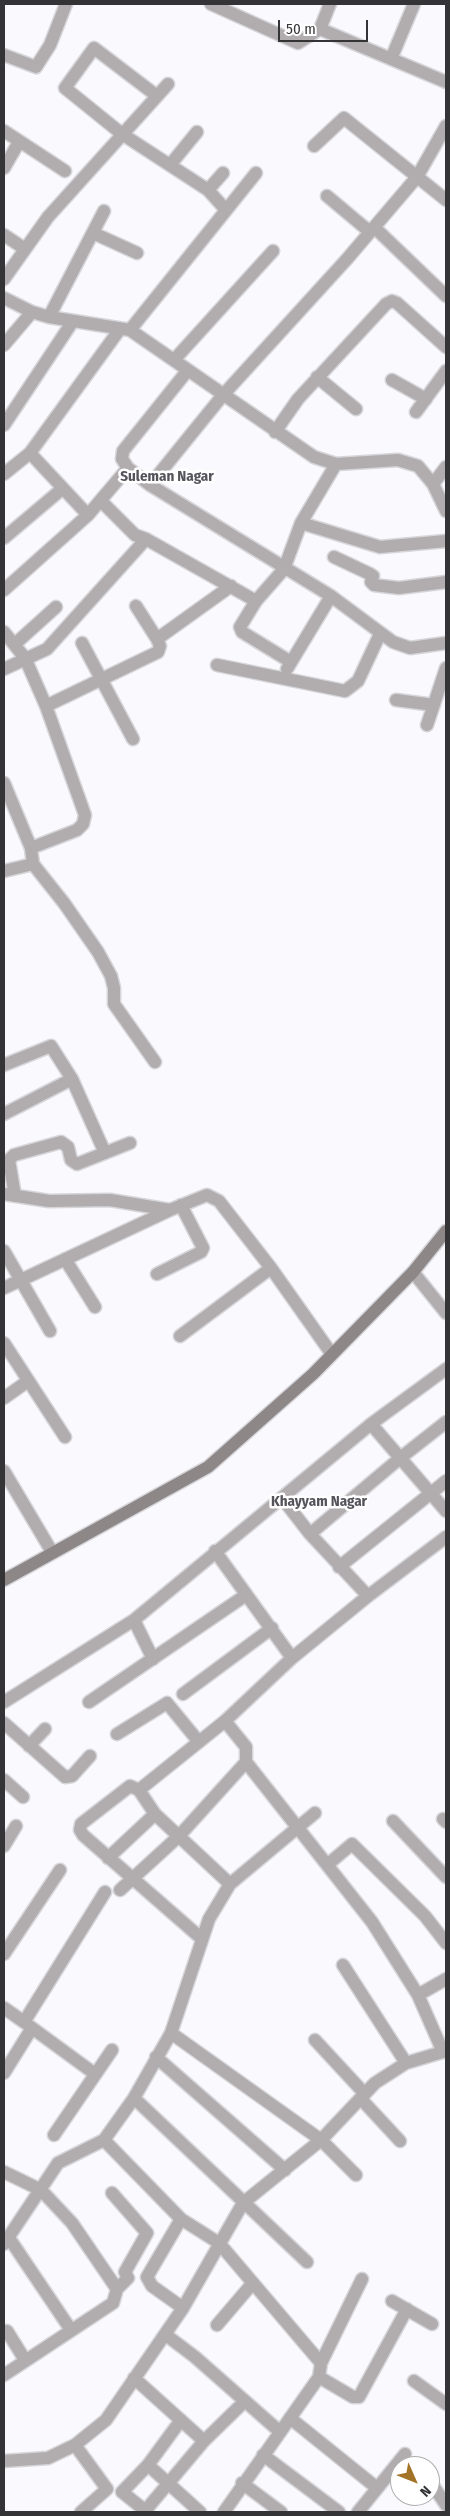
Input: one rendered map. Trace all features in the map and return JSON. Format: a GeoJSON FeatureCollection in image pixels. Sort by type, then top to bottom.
{"type":"FeatureCollection","features":[{"type":"Feature","properties":{"kind":"main road"},"geometry":{"type":"LineString","coordinates":[[4,1580],[208,1467],[313,1374],[331,1353],[413,1272],[446,1231]]}},
{"type":"Feature","properties":{"kind":"street"},"geometry":{"type":"LineString","coordinates":[[4,54],[36,67],[50,45],[66,4]]}},
{"type":"Feature","properties":{"kind":"street"},"geometry":{"type":"LineString","coordinates":[[211,4],[298,43],[320,30],[330,4]]}},
{"type":"Feature","properties":{"kind":"street"},"geometry":{"type":"LineString","coordinates":[[391,59],[414,4]]}},
{"type":"Feature","properties":{"kind":"street"},"geometry":{"type":"LineString","coordinates":[[320,30],[446,82]]}},
{"type":"Feature","properties":{"kind":"street"},"geometry":{"type":"LineString","coordinates":[[156,96],[94,48],[65,88],[122,134],[208,190],[226,210]]}},
{"type":"Feature","properties":{"kind":"street"},"geometry":{"type":"LineString","coordinates":[[4,279],[48,217],[168,84]]}},
{"type":"Feature","properties":{"kind":"street"},"geometry":{"type":"LineString","coordinates":[[314,146],[344,118],[446,200]]}},
{"type":"Feature","properties":{"kind":"street"},"geometry":{"type":"LineString","coordinates":[[150,485],[223,396],[417,177],[446,126]]}},
{"type":"Feature","properties":{"kind":"street"},"geometry":{"type":"LineString","coordinates":[[4,131],[65,171]]}},
{"type":"Feature","properties":{"kind":"street"},"geometry":{"type":"LineString","coordinates":[[170,165],[197,132]]}},
{"type":"Feature","properties":{"kind":"street"},"geometry":{"type":"LineString","coordinates":[[4,168],[19,142]]}},
{"type":"Feature","properties":{"kind":"street"},"geometry":{"type":"LineString","coordinates":[[208,190],[223,173]]}},
{"type":"Feature","properties":{"kind":"street"},"geometry":{"type":"LineString","coordinates":[[4,474],[30,453],[125,329],[256,173]]}},
{"type":"Feature","properties":{"kind":"street"},"geometry":{"type":"LineString","coordinates":[[328,196],[372,230],[446,296]]}},
{"type":"Feature","properties":{"kind":"street"},"geometry":{"type":"LineString","coordinates":[[48,317],[104,211]]}},
{"type":"Feature","properties":{"kind":"street"},"geometry":{"type":"LineString","coordinates":[[93,233],[137,253]]}},
{"type":"Feature","properties":{"kind":"street"},"geometry":{"type":"LineString","coordinates":[[4,235],[25,249]]}},
{"type":"Feature","properties":{"kind":"street"},"geometry":{"type":"LineString","coordinates":[[174,360],[273,251]]}},
{"type":"Feature","properties":{"kind":"street"},"geometry":{"type":"LineString","coordinates":[[4,298],[32,312],[48,317],[125,329],[174,360],[223,396],[314,457],[336,464],[398,460],[418,466],[433,484],[446,512]]}},
{"type":"Feature","properties":{"kind":"street"},"geometry":{"type":"LineString","coordinates":[[276,432],[298,399],[386,304],[392,301],[446,347]]}},
{"type":"Feature","properties":{"kind":"street"},"geometry":{"type":"LineString","coordinates":[[4,346],[32,312]]}},
{"type":"Feature","properties":{"kind":"street"},"geometry":{"type":"LineString","coordinates":[[4,425],[73,322]]}},
{"type":"Feature","properties":{"kind":"street"},"geometry":{"type":"LineString","coordinates":[[188,370],[123,451],[122,459],[128,468],[150,485],[284,569],[331,596],[393,642],[410,648],[446,643]]}},
{"type":"Feature","properties":{"kind":"street"},"geometry":{"type":"LineString","coordinates":[[416,412],[446,371]]}},
{"type":"Feature","properties":{"kind":"street"},"geometry":{"type":"LineString","coordinates":[[317,377],[356,409]]}},
{"type":"Feature","properties":{"kind":"street"},"geometry":{"type":"LineString","coordinates":[[392,380],[426,398]]}},
{"type":"Feature","properties":{"kind":"street"},"geometry":{"type":"LineString","coordinates":[[30,453],[88,515]]}},
{"type":"Feature","properties":{"kind":"street"},"geometry":{"type":"LineString","coordinates":[[291,662],[242,632],[240,627],[256,601],[284,569],[300,523],[336,464]]}},
{"type":"Feature","properties":{"kind":"street"},"geometry":{"type":"LineString","coordinates":[[433,484],[446,467]]}},
{"type":"Feature","properties":{"kind":"street"},"geometry":{"type":"LineString","coordinates":[[4,590],[88,515],[128,468]]}},
{"type":"Feature","properties":{"kind":"street"},"geometry":{"type":"LineString","coordinates":[[4,538],[62,488]]}},
{"type":"Feature","properties":{"kind":"street"},"geometry":{"type":"LineString","coordinates":[[101,501],[135,535],[146,539],[256,601]]}},
{"type":"Feature","properties":{"kind":"street"},"geometry":{"type":"LineString","coordinates":[[300,523],[380,547],[446,541]]}},
{"type":"Feature","properties":{"kind":"street"},"geometry":{"type":"LineString","coordinates":[[4,669],[47,649],[146,539]]}},
{"type":"Feature","properties":{"kind":"street"},"geometry":{"type":"LineString","coordinates":[[334,557],[373,576],[371,582],[374,585],[399,588],[446,582]]}},
{"type":"Feature","properties":{"kind":"street"},"geometry":{"type":"LineString","coordinates":[[157,639],[231,586]]}},
{"type":"Feature","properties":{"kind":"street"},"geometry":{"type":"LineString","coordinates":[[282,679],[331,596]]}},
{"type":"Feature","properties":{"kind":"street"},"geometry":{"type":"LineString","coordinates":[[46,706],[158,652],[160,646],[157,639],[136,606]]}},
{"type":"Feature","properties":{"kind":"street"},"geometry":{"type":"LineString","coordinates":[[15,644],[56,607]]}},
{"type":"Feature","properties":{"kind":"street"},"geometry":{"type":"LineString","coordinates":[[4,632],[25,658],[46,706],[85,815],[83,824],[77,830],[31,848]]}},
{"type":"Feature","properties":{"kind":"street"},"geometry":{"type":"LineString","coordinates":[[217,666],[345,691],[358,682],[380,634]]}},
{"type":"Feature","properties":{"kind":"street"},"geometry":{"type":"LineString","coordinates":[[82,643],[133,739]]}},
{"type":"Feature","properties":{"kind":"street"},"geometry":{"type":"LineString","coordinates":[[427,725],[446,668]]}},
{"type":"Feature","properties":{"kind":"street"},"geometry":{"type":"LineString","coordinates":[[396,700],[434,705]]}},
{"type":"Feature","properties":{"kind":"street"},"geometry":{"type":"LineString","coordinates":[[4,785],[31,848],[33,864],[64,903],[98,952],[114,988],[114,1004],[155,1062]]}},
{"type":"Feature","properties":{"kind":"street"},"geometry":{"type":"LineString","coordinates":[[4,871],[33,864]]}},
{"type":"Feature","properties":{"kind":"street"},"geometry":{"type":"LineString","coordinates":[[4,1065],[51,1046],[72,1079],[105,1153]]}},
{"type":"Feature","properties":{"kind":"street"},"geometry":{"type":"LineString","coordinates":[[4,1114],[72,1079]]}},
{"type":"Feature","properties":{"kind":"street"},"geometry":{"type":"LineString","coordinates":[[130,1143],[77,1164],[71,1160],[68,1147],[61,1142],[14,1155],[9,1160],[9,1195],[48,1201],[110,1200],[175,1207],[203,1248],[201,1252],[157,1274]]}},
{"type":"Feature","properties":{"kind":"street"},"geometry":{"type":"LineString","coordinates":[[4,1288],[175,1207],[207,1195],[219,1201],[271,1268],[331,1353]]}},
{"type":"Feature","properties":{"kind":"street"},"geometry":{"type":"LineString","coordinates":[[4,1251],[50,1331]]}},
{"type":"Feature","properties":{"kind":"street"},"geometry":{"type":"LineString","coordinates":[[65,1259],[95,1307]]}},
{"type":"Feature","properties":{"kind":"street"},"geometry":{"type":"LineString","coordinates":[[180,1336],[271,1268]]}},
{"type":"Feature","properties":{"kind":"street"},"geometry":{"type":"LineString","coordinates":[[413,1272],[446,1313]]}},
{"type":"Feature","properties":{"kind":"street"},"geometry":{"type":"LineString","coordinates":[[4,1343],[65,1437]]}},
{"type":"Feature","properties":{"kind":"street"},"geometry":{"type":"LineString","coordinates":[[4,1702],[134,1620],[215,1551],[371,1424],[446,1369]]}},
{"type":"Feature","properties":{"kind":"street"},"geometry":{"type":"LineString","coordinates":[[4,1398],[28,1381]]}},
{"type":"Feature","properties":{"kind":"street"},"geometry":{"type":"LineString","coordinates":[[310,1534],[446,1422]]}},
{"type":"Feature","properties":{"kind":"street"},"geometry":{"type":"LineString","coordinates":[[371,1424],[399,1459],[446,1511]]}},
{"type":"Feature","properties":{"kind":"street"},"geometry":{"type":"LineString","coordinates":[[4,1471],[52,1552]]}},
{"type":"Feature","properties":{"kind":"street"},"geometry":{"type":"LineString","coordinates":[[339,1567],[446,1482]]}},
{"type":"Feature","properties":{"kind":"street"},"geometry":{"type":"LineString","coordinates":[[282,1498],[310,1534],[368,1596]]}},
{"type":"Feature","properties":{"kind":"street"},"geometry":{"type":"LineString","coordinates":[[139,1790],[225,1721],[292,1658],[368,1596],[446,1537]]}},
{"type":"Feature","properties":{"kind":"street"},"geometry":{"type":"LineString","coordinates":[[215,1551],[292,1658]]}},
{"type":"Feature","properties":{"kind":"street"},"geometry":{"type":"LineString","coordinates":[[88,1702],[246,1596]]}},
{"type":"Feature","properties":{"kind":"street"},"geometry":{"type":"LineString","coordinates":[[134,1620],[154,1659]]}},
{"type":"Feature","properties":{"kind":"street"},"geometry":{"type":"LineString","coordinates":[[183,1694],[272,1628]]}},
{"type":"Feature","properties":{"kind":"street"},"geometry":{"type":"LineString","coordinates":[[116,1734],[167,1703],[199,1742]]}},
{"type":"Feature","properties":{"kind":"street"},"geometry":{"type":"LineString","coordinates":[[4,2462],[48,2458],[75,2445],[106,2420],[183,2308],[243,2202],[321,2140],[375,2083],[406,2063],[444,2052],[418,1995],[372,1922],[246,1762],[246,1748],[225,1721]]}},
{"type":"Feature","properties":{"kind":"street"},"geometry":{"type":"LineString","coordinates":[[4,1723],[68,1778],[90,1756]]}},
{"type":"Feature","properties":{"kind":"street"},"geometry":{"type":"LineString","coordinates":[[30,1746],[45,1729]]}},
{"type":"Feature","properties":{"kind":"street"},"geometry":{"type":"LineString","coordinates":[[120,1890],[179,1836],[246,1762]]}},
{"type":"Feature","properties":{"kind":"street"},"geometry":{"type":"LineString","coordinates":[[4,1780],[23,1797]]}},
{"type":"Feature","properties":{"kind":"street"},"geometry":{"type":"LineString","coordinates":[[202,1939],[83,1835],[80,1830],[81,1824],[130,1786],[139,1790],[155,1814],[230,1884]]}},
{"type":"Feature","properties":{"kind":"street"},"geometry":{"type":"LineString","coordinates":[[71,2330],[7,2241],[58,2163],[104,2140],[134,2098],[171,2033],[209,1920],[230,1884],[315,1813]]}},
{"type":"Feature","properties":{"kind":"street"},"geometry":{"type":"LineString","coordinates":[[108,1858],[155,1814]]}},
{"type":"Feature","properties":{"kind":"street"},"geometry":{"type":"LineString","coordinates":[[393,1821],[446,1877]]}},
{"type":"Feature","properties":{"kind":"street"},"geometry":{"type":"LineString","coordinates":[[4,1846],[16,1826]]}},
{"type":"Feature","properties":{"kind":"street"},"geometry":{"type":"LineString","coordinates":[[327,1865],[352,1844],[426,1916],[446,1944]]}},
{"type":"Feature","properties":{"kind":"street"},"geometry":{"type":"LineString","coordinates":[[4,1954],[60,1870]]}},
{"type":"Feature","properties":{"kind":"street"},"geometry":{"type":"LineString","coordinates":[[4,2074],[28,2025],[105,1892]]}},
{"type":"Feature","properties":{"kind":"street"},"geometry":{"type":"LineString","coordinates":[[343,1965],[406,2063]]}},
{"type":"Feature","properties":{"kind":"street"},"geometry":{"type":"LineString","coordinates":[[418,1995],[446,1980]]}},
{"type":"Feature","properties":{"kind":"street"},"geometry":{"type":"LineString","coordinates":[[4,2008],[96,2074]]}},
{"type":"Feature","properties":{"kind":"street"},"geometry":{"type":"LineString","coordinates":[[171,2033],[321,2140],[356,2175]]}},
{"type":"Feature","properties":{"kind":"street"},"geometry":{"type":"LineString","coordinates":[[315,2040],[400,2141]]}},
{"type":"Feature","properties":{"kind":"street"},"geometry":{"type":"LineString","coordinates":[[54,2135],[112,2050]]}},
{"type":"Feature","properties":{"kind":"street"},"geometry":{"type":"LineString","coordinates":[[156,2057],[285,2170]]}},
{"type":"Feature","properties":{"kind":"street"},"geometry":{"type":"LineString","coordinates":[[134,2098],[307,2262]]}},
{"type":"Feature","properties":{"kind":"street"},"geometry":{"type":"LineString","coordinates":[[104,2140],[181,2219],[219,2243],[321,2363]]}},
{"type":"Feature","properties":{"kind":"street"},"geometry":{"type":"LineString","coordinates":[[4,2172],[41,2190],[72,2223],[117,2289]]}},
{"type":"Feature","properties":{"kind":"street"},"geometry":{"type":"LineString","coordinates":[[4,2375],[113,2303],[117,2289],[128,2278],[125,2272],[147,2233],[112,2193]]}},
{"type":"Feature","properties":{"kind":"street"},"geometry":{"type":"LineString","coordinates":[[181,2219],[147,2277],[152,2286],[183,2308]]}},
{"type":"Feature","properties":{"kind":"street"},"geometry":{"type":"LineString","coordinates":[[224,2512],[279,2431],[319,2378],[321,2363],[362,2278]]}},
{"type":"Feature","properties":{"kind":"street"},"geometry":{"type":"LineString","coordinates":[[217,2325],[252,2284]]}},
{"type":"Feature","properties":{"kind":"street"},"geometry":{"type":"LineString","coordinates":[[392,2301],[432,2324]]}},
{"type":"Feature","properties":{"kind":"street"},"geometry":{"type":"LineString","coordinates":[[319,2378],[353,2397],[359,2398],[407,2309]]}},
{"type":"Feature","properties":{"kind":"street"},"geometry":{"type":"LineString","coordinates":[[7,2331],[25,2360]]}},
{"type":"Feature","properties":{"kind":"street"},"geometry":{"type":"LineString","coordinates":[[166,2335],[279,2431]]}},
{"type":"Feature","properties":{"kind":"street"},"geometry":{"type":"LineString","coordinates":[[134,2378],[204,2442]]}},
{"type":"Feature","properties":{"kind":"street"},"geometry":{"type":"LineString","coordinates":[[414,2381],[446,2404]]}},
{"type":"Feature","properties":{"kind":"street"},"geometry":{"type":"LineString","coordinates":[[181,2420],[148,2465],[122,2492],[146,2512],[204,2442],[245,2401]]}},
{"type":"Feature","properties":{"kind":"street"},"geometry":{"type":"LineString","coordinates":[[290,2418],[377,2488]]}},
{"type":"Feature","properties":{"kind":"street"},"geometry":{"type":"LineString","coordinates":[[75,2445],[106,2489],[90,2510]]}},
{"type":"Feature","properties":{"kind":"street"},"geometry":{"type":"LineString","coordinates":[[358,2512],[405,2454]]}},
{"type":"Feature","properties":{"kind":"street"},"geometry":{"type":"LineString","coordinates":[[263,2455],[340,2512]]}},
{"type":"Feature","properties":{"kind":"street"},"geometry":{"type":"LineString","coordinates":[[148,2465],[200,2512]]}},
{"type":"Feature","properties":{"kind":"street"},"geometry":{"type":"LineString","coordinates":[[242,2484],[281,2512]]}},
{"type":"Feature","properties":{"kind":"district","name":"Suleman Nagar"},"geometry":{"type":"Point","coordinates":[167,477]}},
{"type":"Feature","properties":{"kind":"district","name":"Khayyam Nagar"},"geometry":{"type":"Point","coordinates":[319,1502]}}]}
